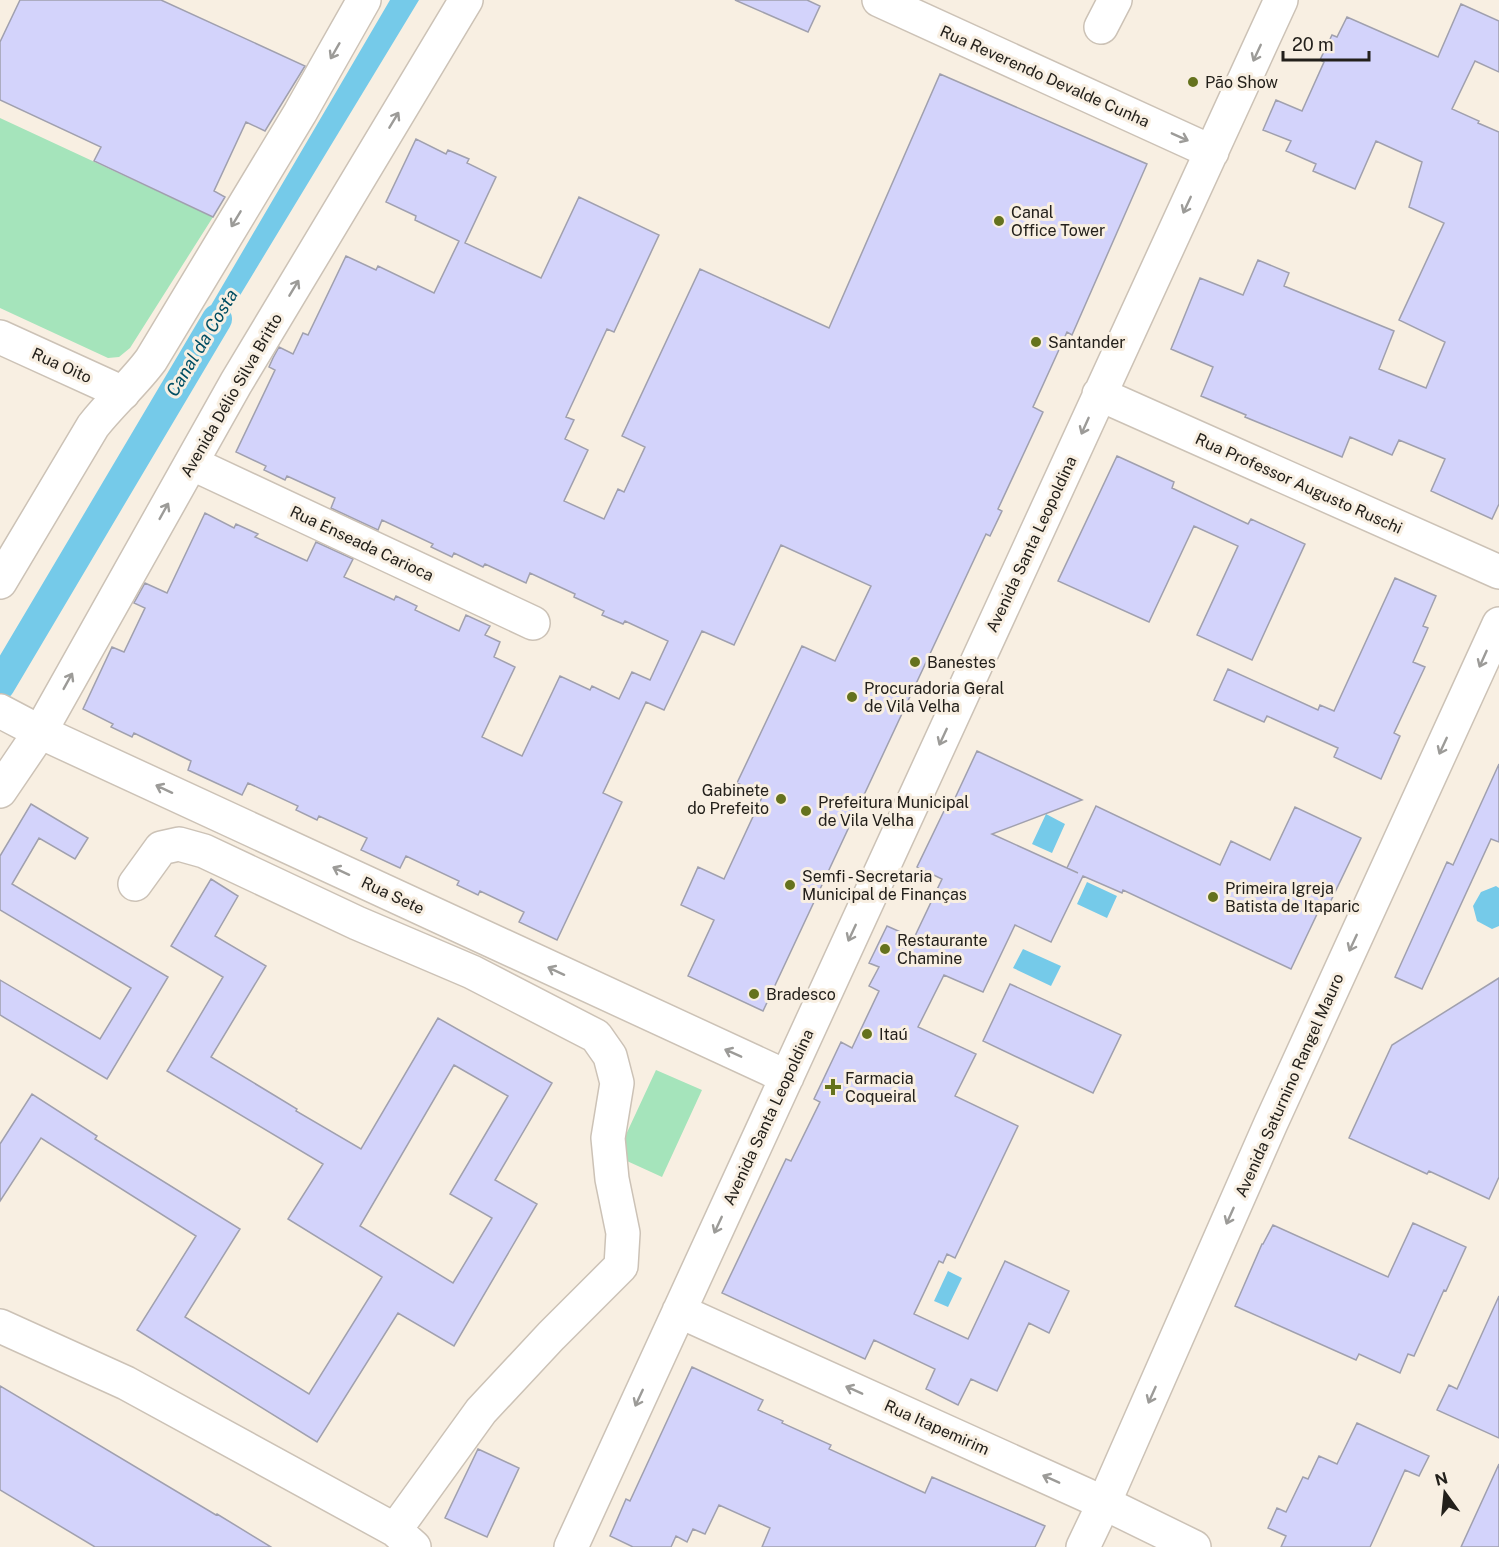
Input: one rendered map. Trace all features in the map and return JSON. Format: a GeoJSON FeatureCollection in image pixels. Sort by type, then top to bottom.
{"type":"FeatureCollection","features":[{"type":"Feature","properties":{"kind":"street"},"geometry":{"type":"LineString","coordinates":[[0,582],[93,426],[152,360],[300,113],[364,0]]}},
{"type":"Feature","properties":{"kind":"street","name":"Avenida Délio Silva Britto"},"geometry":{"type":"LineString","coordinates":[[0,791],[40,732],[236,383],[466,0]]}},
{"type":"Feature","properties":{"kind":"street","name":"Rua Reverendo Devalde Cunha"},"geometry":{"type":"LineString","coordinates":[[879,0],[934,11],[1212,152]]}},
{"type":"Feature","properties":{"kind":"street","name":"Avenida Santa Leopoldina"},"geometry":{"type":"LineString","coordinates":[[571,1547],[1281,0]]}},
{"type":"Feature","properties":{"kind":"street","name":"Rua Oito"},"geometry":{"type":"LineString","coordinates":[[0,337],[123,393]]}},
{"type":"Feature","properties":{"kind":"street","name":"Rua Professor Augusto Ruschi"},"geometry":{"type":"LineString","coordinates":[[1099,394],[1499,572]]}},
{"type":"Feature","properties":{"kind":"street","name":"Rua Enseada Carioca"},"geometry":{"type":"LineString","coordinates":[[191,463],[533,623]]}},
{"type":"Feature","properties":{"kind":"street","name":"Avenida Saturnino Rangel Mauro"},"geometry":{"type":"LineString","coordinates":[[1083,1547],[1271,1123],[1499,624]]}},
{"type":"Feature","properties":{"kind":"street","name":"Rua Sete"},"geometry":{"type":"LineString","coordinates":[[5,713],[40,732],[787,1077]]}},
{"type":"Feature","properties":{"kind":"street"},"geometry":{"type":"LineString","coordinates":[[0,1326],[126,1383],[404,1538],[481,1412],[551,1336],[621,1266],[622,1233],[612,1179],[608,1138],[617,1083],[610,1056],[596,1036],[472,972],[357,923],[204,851],[180,844],[161,848],[135,884]]}},
{"type":"Feature","properties":{"kind":"street","name":"Rua Itapemirim"},"geometry":{"type":"LineString","coordinates":[[679,1311],[1104,1503],[1194,1547]]}},
{"type":"Feature","properties":{"kind":"green space"},"geometry":{"type":"Polygon","coordinates":[[[0,118],[213,217],[130,348],[119,357],[108,358],[0,308],[0,118]]]}},
{"type":"Feature","properties":{"kind":"green space"},"geometry":{"type":"Polygon","coordinates":[[[656,1070],[702,1090],[662,1177],[616,1156],[656,1070]]]}},
{"type":"Feature","properties":{"kind":"water"},"geometry":{"type":"Polygon","coordinates":[[[390,0],[419,0],[202,358],[186,348],[390,0]]]}},
{"type":"Feature","properties":{"kind":"water"},"geometry":{"type":"Polygon","coordinates":[[[1046,814],[1065,824],[1052,853],[1032,844],[1046,814]]]}},
{"type":"Feature","properties":{"kind":"water"},"geometry":{"type":"Polygon","coordinates":[[[1087,882],[1117,896],[1107,918],[1077,904],[1087,882]]]}},
{"type":"Feature","properties":{"kind":"water"},"geometry":{"type":"Polygon","coordinates":[[[1496,886],[1499,888],[1499,926],[1492,929],[1477,921],[1473,906],[1481,892],[1496,886]]]}},
{"type":"Feature","properties":{"kind":"water"},"geometry":{"type":"Polygon","coordinates":[[[1023,949],[1061,966],[1051,986],[1013,968],[1023,949]]]}},
{"type":"Feature","properties":{"kind":"water"},"geometry":{"type":"Polygon","coordinates":[[[948,1271],[962,1278],[948,1307],[934,1301],[948,1271]]]}},
{"type":"Feature","properties":{"kind":"building"},"geometry":{"type":"Polygon","coordinates":[[[20,0],[161,0],[305,66],[265,131],[246,122],[214,191],[225,197],[213,217],[94,161],[101,147],[0,100],[0,42],[20,0]]]}},
{"type":"Feature","properties":{"kind":"building"},"geometry":{"type":"Polygon","coordinates":[[[735,0],[807,0],[820,6],[808,32],[735,0]]]}},
{"type":"Feature","properties":{"kind":"building"},"geometry":{"type":"Polygon","coordinates":[[[1461,4],[1499,21],[1499,72],[1475,61],[1452,109],[1499,132],[1499,504],[1492,519],[1431,491],[1445,459],[1399,440],[1392,455],[1350,437],[1342,457],[1245,417],[1246,415],[1201,396],[1213,367],[1171,349],[1200,278],[1243,295],[1258,260],[1289,273],[1284,286],[1394,331],[1379,369],[1426,388],[1445,342],[1399,320],[1444,223],[1409,207],[1422,162],[1376,141],[1355,189],[1313,171],[1316,164],[1286,151],[1291,141],[1263,130],[1276,100],[1302,111],[1324,62],[1320,60],[1332,35],[1337,37],[1347,17],[1438,57],[1461,4]]]}},
{"type":"Feature","properties":{"kind":"building"},"geometry":{"type":"Polygon","coordinates":[[[940,74],[1147,164],[1072,335],[1067,332],[1033,407],[1043,412],[998,509],[1002,511],[990,536],[986,534],[763,1011],[688,976],[714,920],[681,905],[698,867],[724,879],[763,795],[737,783],[802,646],[835,661],[871,586],[781,545],[734,645],[702,631],[664,710],[646,702],[603,793],[622,802],[557,940],[519,922],[524,912],[480,891],[478,895],[457,885],[459,881],[406,856],[400,868],[361,850],[367,838],[319,816],[317,820],[296,810],[298,806],[248,783],[242,795],[188,770],[191,761],[134,733],[132,737],[111,727],[113,724],[83,709],[112,647],[124,652],[145,608],[134,603],[145,583],[167,593],[205,513],[234,528],[236,524],[258,534],[255,537],[307,561],[316,542],[353,559],[344,577],[394,600],[396,596],[417,606],[415,610],[459,631],[466,615],[490,626],[485,635],[500,642],[494,657],[515,667],[482,737],[522,756],[560,676],[590,690],[592,686],[619,699],[632,672],[650,680],[668,641],[625,621],[623,624],[602,615],[604,611],[574,597],[575,594],[530,573],[526,583],[454,553],[452,557],[431,547],[433,544],[382,520],[378,530],[331,508],[335,498],[287,476],[285,480],[264,470],[266,466],[236,452],[275,370],[269,367],[273,358],[279,347],[293,354],[303,333],[308,335],[346,256],[376,270],[378,266],[434,293],[459,241],[415,220],[416,216],[386,202],[416,139],[446,154],[448,150],[469,159],[467,163],[496,177],[465,243],[541,278],[579,197],[659,235],[614,332],[607,329],[566,417],[574,420],[565,439],[588,450],[564,501],[604,519],[618,489],[624,492],[645,447],[622,436],[700,269],[829,328],[940,74]]]}},
{"type":"Feature","properties":{"kind":"building"},"geometry":{"type":"Polygon","coordinates":[[[1117,456],[1174,482],[1172,488],[1248,524],[1251,519],[1305,544],[1252,660],[1197,635],[1238,546],[1194,526],[1149,622],[1058,581],[1117,456]]]}},
{"type":"Feature","properties":{"kind":"building"},"geometry":{"type":"Polygon","coordinates":[[[1395,578],[1436,596],[1423,626],[1428,628],[1413,662],[1425,667],[1394,733],[1400,736],[1381,779],[1334,757],[1338,748],[1267,716],[1264,722],[1214,700],[1228,669],[1318,710],[1320,705],[1334,711],[1395,578]]]}},
{"type":"Feature","properties":{"kind":"building"},"geometry":{"type":"Polygon","coordinates":[[[977,751],[1082,800],[992,834],[1078,873],[1067,868],[1096,806],[1220,865],[1231,841],[1270,860],[1295,807],[1361,838],[1325,913],[1319,910],[1291,969],[1123,890],[1122,893],[1083,876],[1051,942],[1015,925],[983,992],[944,975],[918,1027],[976,1054],[955,1096],[1018,1126],[955,1258],[947,1254],[943,1263],[939,1261],[914,1314],[968,1339],[1005,1261],[1069,1291],[1049,1333],[1029,1323],[997,1391],[971,1379],[958,1405],[926,1389],[935,1369],[874,1340],[865,1359],[722,1293],[786,1159],[791,1161],[820,1102],[814,1099],[841,1042],[852,1048],[879,991],[869,986],[879,967],[869,963],[887,926],[914,938],[942,879],[917,867],[944,811],[948,813],[977,751]]]}},
{"type":"Feature","properties":{"kind":"building"},"geometry":{"type":"Polygon","coordinates":[[[1499,764],[1499,842],[1491,839],[1422,989],[1395,977],[1447,862],[1453,865],[1499,764]]]}},
{"type":"Feature","properties":{"kind":"building"},"geometry":{"type":"Polygon","coordinates":[[[31,804],[88,838],[75,859],[39,838],[12,884],[168,977],[107,1079],[0,1015],[0,980],[100,1039],[131,988],[0,910],[0,856],[31,804]]]}},
{"type":"Feature","properties":{"kind":"building"},"geometry":{"type":"Polygon","coordinates":[[[211,879],[238,896],[215,936],[266,966],[211,1057],[361,1149],[438,1018],[552,1083],[495,1180],[537,1204],[454,1346],[398,1313],[317,1442],[137,1330],[196,1236],[41,1138],[0,1201],[0,1144],[32,1094],[97,1136],[95,1139],[240,1229],[185,1317],[309,1394],[382,1277],[288,1219],[323,1164],[167,1071],[223,977],[171,946],[211,879]],[[454,1065],[360,1226],[453,1283],[492,1218],[450,1194],[508,1096],[454,1065]]]}},
{"type":"Feature","properties":{"kind":"building"},"geometry":{"type":"Polygon","coordinates":[[[1499,978],[1499,1177],[1489,1199],[1429,1171],[1427,1174],[1349,1138],[1392,1045],[1499,978]]]}},
{"type":"Feature","properties":{"kind":"building"},"geometry":{"type":"Polygon","coordinates":[[[1010,984],[1121,1035],[1093,1093],[983,1041],[1010,984]]]}},
{"type":"Feature","properties":{"kind":"building"},"geometry":{"type":"Polygon","coordinates":[[[1413,1223],[1466,1247],[1414,1356],[1408,1354],[1400,1373],[1359,1354],[1356,1360],[1235,1306],[1262,1244],[1273,1225],[1388,1277],[1413,1223]]]}},
{"type":"Feature","properties":{"kind":"building"},"geometry":{"type":"Polygon","coordinates":[[[1499,1296],[1499,1438],[1437,1410],[1449,1385],[1457,1389],[1499,1296]]]}},
{"type":"Feature","properties":{"kind":"building"},"geometry":{"type":"Polygon","coordinates":[[[692,1367],[763,1400],[758,1410],[831,1445],[829,1449],[925,1493],[932,1477],[1045,1526],[1035,1547],[762,1547],[770,1528],[719,1505],[705,1534],[693,1529],[687,1542],[676,1536],[671,1547],[633,1547],[610,1536],[626,1499],[630,1501],[692,1367]]]}},
{"type":"Feature","properties":{"kind":"building"},"geometry":{"type":"Polygon","coordinates":[[[0,1386],[271,1547],[95,1547],[0,1490],[0,1386]]]}},
{"type":"Feature","properties":{"kind":"building"},"geometry":{"type":"Polygon","coordinates":[[[1357,1423],[1429,1456],[1419,1476],[1405,1470],[1370,1547],[1281,1547],[1286,1536],[1268,1528],[1277,1508],[1286,1512],[1303,1477],[1308,1479],[1319,1456],[1337,1464],[1357,1423]]]}},
{"type":"Feature","properties":{"kind":"building"},"geometry":{"type":"Polygon","coordinates":[[[478,1449],[519,1468],[487,1537],[445,1518],[478,1449]]]}},
{"type":"Feature","properties":{"kind":"building"},"geometry":{"type":"Polygon","coordinates":[[[1499,1464],[1499,1547],[1461,1547],[1499,1464]]]}},
{"type":"Feature","properties":{"kind":"waterway","name":"Canal da Costa"},"geometry":{"type":"LineString","coordinates":[[0,685],[217,319]]}},
{"type":"Feature","properties":{"kind":"place","name":"Pão Show"},"geometry":{"type":"Point","coordinates":[1193,82]}},
{"type":"Feature","properties":{"kind":"place","name":"Canal Office Tower"},"geometry":{"type":"Point","coordinates":[999,221]}},
{"type":"Feature","properties":{"kind":"place","name":"Santander"},"geometry":{"type":"Point","coordinates":[1036,342]}},
{"type":"Feature","properties":{"kind":"place","name":"Banestes"},"geometry":{"type":"Point","coordinates":[915,662]}},
{"type":"Feature","properties":{"kind":"place","name":"Procuradoria Geral de Vila Velha"},"geometry":{"type":"Point","coordinates":[852,697]}},
{"type":"Feature","properties":{"kind":"place","name":"Gabinete do Prefeito"},"geometry":{"type":"Point","coordinates":[781,799]}},
{"type":"Feature","properties":{"kind":"place","name":"Prefeitura Municipal de Vila Velha"},"geometry":{"type":"Point","coordinates":[806,811]}},
{"type":"Feature","properties":{"kind":"place","name":"Semfi - Secretaria Municipal de Finanças"},"geometry":{"type":"Point","coordinates":[790,885]}},
{"type":"Feature","properties":{"kind":"place","name":"Primeira Igreja Batista de Itaparic"},"geometry":{"type":"Point","coordinates":[1213,897]}},
{"type":"Feature","properties":{"kind":"place","name":"Restaurante Chamine"},"geometry":{"type":"Point","coordinates":[885,949]}},
{"type":"Feature","properties":{"kind":"place","name":"Bradesco"},"geometry":{"type":"Point","coordinates":[754,994]}},
{"type":"Feature","properties":{"kind":"place","name":"Itaú"},"geometry":{"type":"Point","coordinates":[867,1034]}},
{"type":"Feature","properties":{"kind":"place","name":"Farmacia Coqueiral"},"geometry":{"type":"Point","coordinates":[833,1087]}}]}
